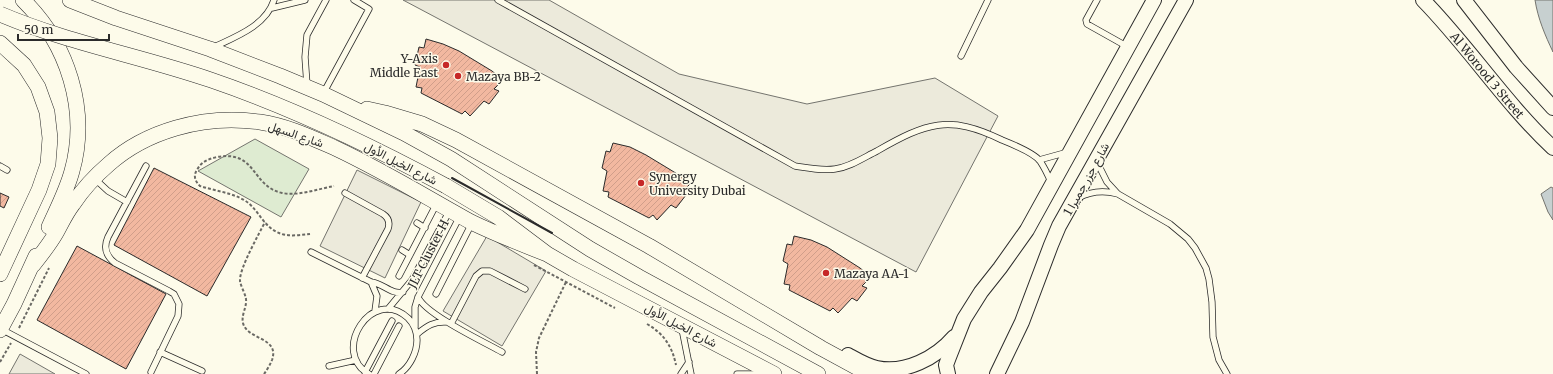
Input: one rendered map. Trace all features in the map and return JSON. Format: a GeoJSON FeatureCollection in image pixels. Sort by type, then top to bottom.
{"type":"FeatureCollection","features":[{"type":"Feature","properties":{"kind":"main road","name":"شارع السهل"},"geometry":{"type":"LineString","coordinates":[[0,330],[32,265],[65,191],[72,171],[78,129],[77,108],[67,67],[47,30],[35,13],[23,0]]}},
{"type":"Feature","properties":{"kind":"main road","name":"شارع الخيل الأول"},"geometry":{"type":"LineString","coordinates":[[70,0],[116,18],[210,49],[323,94],[404,133],[451,159],[590,249],[818,374]]}},
{"type":"Feature","properties":{"kind":"main road","name":"شارع الخيل الأول"},"geometry":{"type":"LineString","coordinates":[[0,14],[21,23],[67,38],[211,80],[259,98],[354,138],[446,186],[498,217],[547,254],[573,269],[774,374]]}},
{"type":"Feature","properties":{"kind":"main road"},"geometry":{"type":"LineString","coordinates":[[0,43],[24,65],[38,87],[47,112],[50,138],[48,164],[39,190],[0,274]]}},
{"type":"Feature","properties":{"kind":"main road"},"geometry":{"type":"LineString","coordinates":[[348,106],[385,113],[422,124],[456,140],[649,246],[821,348],[868,374]]}},
{"type":"Feature","properties":{"kind":"main road","name":"شارع السهل"},"geometry":{"type":"LineString","coordinates":[[32,265],[52,238],[72,206],[94,178],[110,163],[128,150],[161,133],[189,124],[213,120],[260,122],[305,134],[366,163],[455,213],[509,239],[547,254]]}},
{"type":"Feature","properties":{"kind":"street"},"geometry":{"type":"LineString","coordinates":[[948,374],[946,366],[957,333],[972,305],[1026,230],[1154,0]]}},
{"type":"Feature","properties":{"kind":"street","name":"شارع جزر جميرا 1"},"geometry":{"type":"LineString","coordinates":[[996,371],[1022,322],[1051,244],[1073,201],[1186,0]]}},
{"type":"Feature","properties":{"kind":"street","name":"Al Worood 3 Street"},"geometry":{"type":"LineString","coordinates":[[1423,0],[1454,34],[1518,112],[1553,148]]}},
{"type":"Feature","properties":{"kind":"street"},"geometry":{"type":"LineString","coordinates":[[1464,0],[1516,67],[1553,108]]}},
{"type":"Feature","properties":{"kind":"street"},"geometry":{"type":"LineString","coordinates":[[821,348],[838,350],[874,368],[895,370],[920,362],[934,355],[947,345],[957,333]]}},
{"type":"Feature","properties":{"kind":"lane"},"geometry":{"type":"LineString","coordinates":[[210,49],[250,30],[272,8],[274,0]]}},
{"type":"Feature","properties":{"kind":"lane"},"geometry":{"type":"LineString","coordinates":[[272,8],[305,0]]}},
{"type":"Feature","properties":{"kind":"lane"},"geometry":{"type":"LineString","coordinates":[[307,88],[305,56],[307,35],[326,0]]}},
{"type":"Feature","properties":{"kind":"lane"},"geometry":{"type":"LineString","coordinates":[[323,94],[369,9],[354,0]]}},
{"type":"Feature","properties":{"kind":"lane"},"geometry":{"type":"LineString","coordinates":[[498,0],[795,166],[816,170],[835,169],[855,163],[902,137],[924,127],[947,124],[969,126],[992,135],[1039,160],[1052,184]]}},
{"type":"Feature","properties":{"kind":"lane"},"geometry":{"type":"LineString","coordinates":[[961,56],[988,0]]}},
{"type":"Feature","properties":{"kind":"lane"},"geometry":{"type":"LineString","coordinates":[[1096,0],[1086,20],[1087,24],[1128,47]]}},
{"type":"Feature","properties":{"kind":"lane"},"geometry":{"type":"LineString","coordinates":[[1039,160],[1070,151]]}},
{"type":"Feature","properties":{"kind":"lane"},"geometry":{"type":"LineString","coordinates":[[1096,160],[1103,175],[1118,194]]}},
{"type":"Feature","properties":{"kind":"lane"},"geometry":{"type":"LineString","coordinates":[[0,166],[7,170]]}},
{"type":"Feature","properties":{"kind":"lane"},"geometry":{"type":"LineString","coordinates":[[146,166],[108,237],[105,249],[110,260],[169,291],[177,299],[179,304],[178,316],[151,372]]}},
{"type":"Feature","properties":{"kind":"lane"},"geometry":{"type":"LineString","coordinates":[[94,178],[108,191],[127,202]]}},
{"type":"Feature","properties":{"kind":"lane"},"geometry":{"type":"LineString","coordinates":[[1073,201],[1095,192],[1103,191],[1118,194],[1170,224],[1188,239],[1201,258],[1209,279],[1213,337],[1219,360],[1227,374]]}},
{"type":"Feature","properties":{"kind":"lane"},"geometry":{"type":"LineString","coordinates":[[344,193],[383,214],[389,222],[388,229],[362,278]]}},
{"type":"Feature","properties":{"kind":"lane"},"geometry":{"type":"LineString","coordinates":[[399,276],[425,228],[455,213],[460,247],[448,276],[436,294]]}},
{"type":"Feature","properties":{"kind":"lane","name":"JLT Cluster H"},"geometry":{"type":"LineString","coordinates":[[415,327],[404,314],[388,309],[412,280],[455,213]]}},
{"type":"Feature","properties":{"kind":"lane","name":"JLT Cluster H"},"geometry":{"type":"LineString","coordinates":[[399,374],[406,369],[416,348],[417,334],[415,327],[418,297],[455,213]]}},
{"type":"Feature","properties":{"kind":"lane"},"geometry":{"type":"LineString","coordinates":[[417,224],[425,228]]}},
{"type":"Feature","properties":{"kind":"lane"},"geometry":{"type":"LineString","coordinates":[[460,247],[466,251]]}},
{"type":"Feature","properties":{"kind":"lane"},"geometry":{"type":"LineString","coordinates":[[402,250],[410,255]]}},
{"type":"Feature","properties":{"kind":"lane"},"geometry":{"type":"LineString","coordinates":[[311,252],[371,282],[376,282],[394,292],[403,292]]}},
{"type":"Feature","properties":{"kind":"lane"},"geometry":{"type":"LineString","coordinates":[[449,323],[476,276],[482,271],[490,271],[526,289]]}},
{"type":"Feature","properties":{"kind":"lane"},"geometry":{"type":"LineString","coordinates":[[371,282],[377,296],[375,311]]}},
{"type":"Feature","properties":{"kind":"lane"},"geometry":{"type":"LineString","coordinates":[[418,297],[424,306],[449,323],[502,352]]}},
{"type":"Feature","properties":{"kind":"lane"},"geometry":{"type":"LineString","coordinates":[[388,309],[375,311],[365,319],[359,326],[353,344],[356,360],[367,373],[392,321]]}},
{"type":"Feature","properties":{"kind":"lane"},"geometry":{"type":"LineString","coordinates":[[417,334],[427,325],[433,323],[449,323]]}},
{"type":"Feature","properties":{"kind":"lane"},"geometry":{"type":"LineString","coordinates":[[681,325],[691,374]]}},
{"type":"Feature","properties":{"kind":"lane"},"geometry":{"type":"LineString","coordinates":[[374,374],[400,326]]}},
{"type":"Feature","properties":{"kind":"lane"},"geometry":{"type":"LineString","coordinates":[[0,330],[86,374]]}},
{"type":"Feature","properties":{"kind":"lane"},"geometry":{"type":"LineString","coordinates":[[160,352],[202,371]]}},
{"type":"Feature","properties":{"kind":"lane"},"geometry":{"type":"LineString","coordinates":[[329,366],[356,360]]}},
{"type":"Feature","properties":{"kind":"lane"},"geometry":{"type":"LineString","coordinates":[[681,374],[689,362]]}},
{"type":"Feature","properties":{"kind":"lane"},"geometry":{"type":"LineString","coordinates":[[737,374],[761,374]]}},
{"type":"Feature","properties":{"kind":"path"},"geometry":{"type":"LineString","coordinates":[[310,234],[280,234],[273,230],[252,206],[244,200],[225,192],[200,186],[195,177],[199,166],[210,158],[223,156],[242,158],[265,184],[282,193],[297,193],[334,186]]}},
{"type":"Feature","properties":{"kind":"path"},"geometry":{"type":"LineString","coordinates":[[264,374],[272,360],[272,350],[268,342],[250,333],[243,325],[242,320],[246,299],[240,282],[242,270],[265,222]]}},
{"type":"Feature","properties":{"kind":"path"},"geometry":{"type":"LineString","coordinates":[[0,362],[51,263]]}},
{"type":"Feature","properties":{"kind":"path"},"geometry":{"type":"LineString","coordinates":[[532,263],[566,283],[619,310]]}},
{"type":"Feature","properties":{"kind":"path"},"geometry":{"type":"LineString","coordinates":[[537,374],[536,352],[539,338],[573,269]]}},
{"type":"Feature","properties":{"kind":"path"},"geometry":{"type":"LineString","coordinates":[[646,323],[660,333],[671,347],[676,370]]}},
{"type":"Feature","properties":{"kind":"green space"},"geometry":{"type":"Polygon","coordinates":[[[255,139],[309,169],[281,217],[198,171],[255,139]]]}},
{"type":"Feature","properties":{"kind":"shaded area"},"geometry":{"type":"Polygon","coordinates":[[[403,0],[549,0],[679,74],[807,104],[935,78],[998,116],[916,272],[403,0]]]}},
{"type":"Feature","properties":{"kind":"shaded area"},"geometry":{"type":"Polygon","coordinates":[[[1535,0],[1553,0],[1553,52],[1542,27],[1535,0]]]}},
{"type":"Feature","properties":{"kind":"shaded area"},"geometry":{"type":"Polygon","coordinates":[[[357,170],[421,202],[385,278],[320,246],[357,170]]]}},
{"type":"Feature","properties":{"kind":"shaded area"},"geometry":{"type":"Polygon","coordinates":[[[1551,187],[1553,188],[1553,220],[1541,194],[1551,187]]]}},
{"type":"Feature","properties":{"kind":"shaded area"},"geometry":{"type":"Polygon","coordinates":[[[487,236],[546,271],[502,346],[443,311],[487,236]]]}},
{"type":"Feature","properties":{"kind":"shaded area"},"geometry":{"type":"Polygon","coordinates":[[[20,354],[55,374],[9,374],[20,354]]]}},
{"type":"Feature","properties":{"kind":"building","name":"Mazaya BB-2"},"geometry":{"type":"Polygon","coordinates":[[[426,39],[459,51],[492,71],[503,80],[494,89],[499,91],[489,104],[484,101],[470,116],[465,111],[462,114],[421,93],[422,88],[416,87],[420,67],[415,65],[419,47],[424,48],[426,39]]]}},
{"type":"Feature","properties":{"kind":"building"},"geometry":{"type":"Polygon","coordinates":[[[613,143],[630,147],[646,155],[679,175],[690,184],[681,193],[686,195],[676,208],[671,205],[657,220],[653,215],[649,218],[608,197],[609,192],[603,191],[607,171],[602,168],[606,151],[610,152],[613,143]]]}},
{"type":"Feature","properties":{"kind":"building"},"geometry":{"type":"Polygon","coordinates":[[[154,168],[251,217],[207,296],[114,245],[154,168]]]}},
{"type":"Feature","properties":{"kind":"building"},"geometry":{"type":"Polygon","coordinates":[[[0,193],[9,197],[4,208],[0,206],[0,193]]]}},
{"type":"Feature","properties":{"kind":"building","name":"Mazaya AA-1"},"geometry":{"type":"Polygon","coordinates":[[[794,236],[811,240],[827,247],[860,268],[871,277],[862,286],[867,288],[857,301],[852,298],[838,313],[833,308],[830,311],[789,290],[790,285],[784,284],[788,264],[783,261],[787,244],[792,245],[794,236]]]}},
{"type":"Feature","properties":{"kind":"building"},"geometry":{"type":"Polygon","coordinates":[[[77,246],[166,294],[126,369],[37,320],[77,246]]]}},
{"type":"Feature","properties":{"kind":"wall"},"geometry":{"type":"LineString","coordinates":[[452,178],[552,233]]}},
{"type":"Feature","properties":{"kind":"place","name":"Y-Axis Middle East"},"geometry":{"type":"Point","coordinates":[446,65]}},
{"type":"Feature","properties":{"kind":"place","name":"Mazaya BB-2"},"geometry":{"type":"Point","coordinates":[458,76]}},
{"type":"Feature","properties":{"kind":"place","name":"Synergy University Dubai"},"geometry":{"type":"Point","coordinates":[641,183]}},
{"type":"Feature","properties":{"kind":"place","name":"Mazaya AA-1"},"geometry":{"type":"Point","coordinates":[826,273]}}]}
